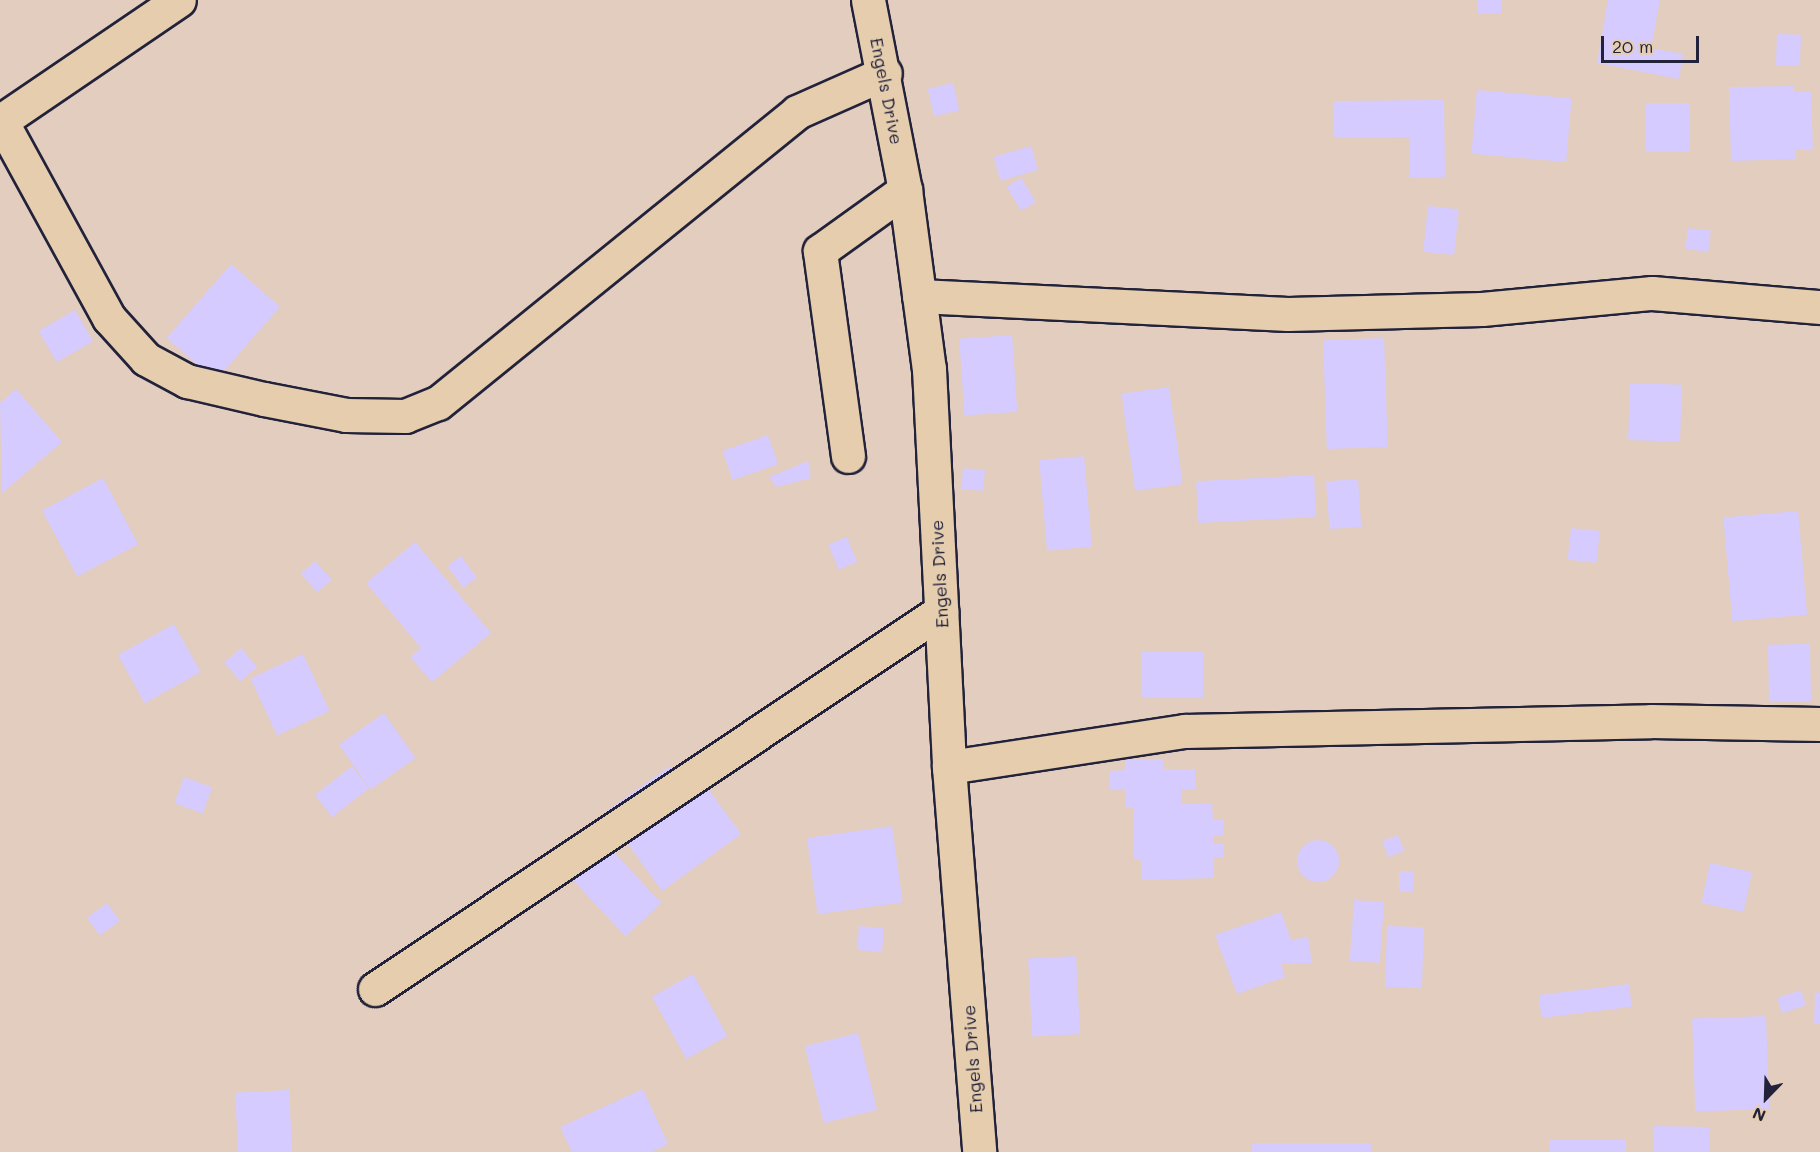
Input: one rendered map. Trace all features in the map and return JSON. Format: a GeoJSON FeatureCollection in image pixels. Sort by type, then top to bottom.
{"type":"FeatureCollection","features":[{"type":"Feature","properties":{"kind":"street"},"geometry":{"type":"LineString","coordinates":[[179,0],[1,120],[109,318],[146,359],[187,381],[346,415],[405,416],[438,403],[798,112],[885,73]]}},
{"type":"Feature","properties":{"kind":"street","name":"Engels Drive"},"geometry":{"type":"LineString","coordinates":[[868,0],[885,73],[905,190],[929,369],[950,768],[979,1152]]}},
{"type":"Feature","properties":{"kind":"street"},"geometry":{"type":"LineString","coordinates":[[849,456],[820,251],[905,190]]}},
{"type":"Feature","properties":{"kind":"street"},"geometry":{"type":"LineString","coordinates":[[919,296],[1288,314],[1482,309],[1652,293],[1820,307]]}},
{"type":"Feature","properties":{"kind":"street"},"geometry":{"type":"LineString","coordinates":[[375,989],[941,611]]}},
{"type":"Feature","properties":{"kind":"street"},"geometry":{"type":"LineString","coordinates":[[950,768],[1184,731],[1651,721],[1820,724]]}},
{"type":"Feature","properties":{"kind":"building"},"geometry":{"type":"Polygon","coordinates":[[[1478,0],[1501,0],[1501,13],[1478,13],[1478,0]]]}},
{"type":"Feature","properties":{"kind":"building"},"geometry":{"type":"Polygon","coordinates":[[[1608,0],[1660,0],[1651,48],[1683,54],[1679,79],[1597,63],[1608,0]]]}},
{"type":"Feature","properties":{"kind":"building"},"geometry":{"type":"Polygon","coordinates":[[[1777,34],[1801,35],[1800,66],[1776,65],[1777,34]]]}},
{"type":"Feature","properties":{"kind":"building"},"geometry":{"type":"Polygon","coordinates":[[[953,83],[959,110],[934,116],[928,89],[953,83]]]}},
{"type":"Feature","properties":{"kind":"building"},"geometry":{"type":"Polygon","coordinates":[[[1794,86],[1794,92],[1811,92],[1813,150],[1796,150],[1796,159],[1731,161],[1729,87],[1794,86]]]}},
{"type":"Feature","properties":{"kind":"building"},"geometry":{"type":"Polygon","coordinates":[[[1477,90],[1572,98],[1566,162],[1471,154],[1477,90]]]}},
{"type":"Feature","properties":{"kind":"building"},"geometry":{"type":"Polygon","coordinates":[[[1444,100],[1445,177],[1410,177],[1410,137],[1334,138],[1334,101],[1444,100]]]}},
{"type":"Feature","properties":{"kind":"building"},"geometry":{"type":"Polygon","coordinates":[[[1645,103],[1689,103],[1689,152],[1645,152],[1645,103]]]}},
{"type":"Feature","properties":{"kind":"building"},"geometry":{"type":"Polygon","coordinates":[[[1031,146],[1038,170],[1000,181],[994,157],[1031,146]]]}},
{"type":"Feature","properties":{"kind":"building"},"geometry":{"type":"Polygon","coordinates":[[[1021,178],[1036,202],[1021,211],[1007,187],[1021,178]]]}},
{"type":"Feature","properties":{"kind":"building"},"geometry":{"type":"Polygon","coordinates":[[[1428,206],[1459,209],[1454,255],[1423,252],[1428,206]]]}},
{"type":"Feature","properties":{"kind":"building"},"geometry":{"type":"Polygon","coordinates":[[[1688,228],[1711,231],[1708,252],[1685,249],[1688,228]]]}},
{"type":"Feature","properties":{"kind":"building"},"geometry":{"type":"Polygon","coordinates":[[[231,264],[280,307],[216,381],[167,338],[231,264]]]}},
{"type":"Feature","properties":{"kind":"building"},"geometry":{"type":"Polygon","coordinates":[[[75,310],[93,341],[57,362],[39,331],[75,310]]]}},
{"type":"Feature","properties":{"kind":"building"},"geometry":{"type":"Polygon","coordinates":[[[1012,335],[1017,412],[965,416],[959,339],[1012,335]]]}},
{"type":"Feature","properties":{"kind":"building"},"geometry":{"type":"Polygon","coordinates":[[[1384,338],[1388,447],[1327,449],[1323,340],[1384,338]]]}},
{"type":"Feature","properties":{"kind":"building"},"geometry":{"type":"Polygon","coordinates":[[[1630,383],[1682,385],[1680,442],[1628,440],[1630,383]]]}},
{"type":"Feature","properties":{"kind":"building"},"geometry":{"type":"Polygon","coordinates":[[[1169,387],[1183,484],[1135,491],[1121,394],[1169,387]]]}},
{"type":"Feature","properties":{"kind":"building"},"geometry":{"type":"Polygon","coordinates":[[[16,389],[62,442],[2,493],[0,403],[16,389]]]}},
{"type":"Feature","properties":{"kind":"building"},"geometry":{"type":"Polygon","coordinates":[[[768,435],[778,464],[733,480],[723,451],[768,435]]]}},
{"type":"Feature","properties":{"kind":"building"},"geometry":{"type":"Polygon","coordinates":[[[1084,456],[1092,547],[1047,551],[1039,460],[1084,456]]]}},
{"type":"Feature","properties":{"kind":"building"},"geometry":{"type":"Polygon","coordinates":[[[808,461],[811,478],[776,487],[769,477],[808,461]]]}},
{"type":"Feature","properties":{"kind":"building"},"geometry":{"type":"Polygon","coordinates":[[[963,468],[985,470],[983,491],[961,489],[963,468]]]}},
{"type":"Feature","properties":{"kind":"building"},"geometry":{"type":"Polygon","coordinates":[[[1314,475],[1316,517],[1198,523],[1196,481],[1314,475]]]}},
{"type":"Feature","properties":{"kind":"building"},"geometry":{"type":"Polygon","coordinates":[[[103,478],[138,544],[77,577],[42,510],[103,478]]]}},
{"type":"Feature","properties":{"kind":"building"},"geometry":{"type":"Polygon","coordinates":[[[1358,479],[1361,527],[1329,529],[1326,481],[1358,479]]]}},
{"type":"Feature","properties":{"kind":"building"},"geometry":{"type":"Polygon","coordinates":[[[1798,511],[1807,615],[1732,621],[1723,518],[1798,511]]]}},
{"type":"Feature","properties":{"kind":"building"},"geometry":{"type":"Polygon","coordinates":[[[1571,528],[1600,531],[1596,563],[1568,560],[1571,528]]]}},
{"type":"Feature","properties":{"kind":"building"},"geometry":{"type":"Polygon","coordinates":[[[847,537],[857,562],[839,570],[828,544],[847,537]]]}},
{"type":"Feature","properties":{"kind":"building"},"geometry":{"type":"Polygon","coordinates":[[[415,542],[491,633],[432,682],[410,657],[421,648],[366,583],[415,542]]]}},
{"type":"Feature","properties":{"kind":"building"},"geometry":{"type":"Polygon","coordinates":[[[461,556],[477,578],[463,588],[447,566],[461,556]]]}},
{"type":"Feature","properties":{"kind":"building"},"geometry":{"type":"Polygon","coordinates":[[[315,561],[332,580],[318,592],[301,574],[315,561]]]}},
{"type":"Feature","properties":{"kind":"building"},"geometry":{"type":"Polygon","coordinates":[[[174,624],[201,672],[145,703],[118,655],[174,624]]]}},
{"type":"Feature","properties":{"kind":"building"},"geometry":{"type":"Polygon","coordinates":[[[1810,644],[1811,701],[1769,702],[1768,645],[1810,644]]]}},
{"type":"Feature","properties":{"kind":"building"},"geometry":{"type":"Polygon","coordinates":[[[241,648],[257,667],[240,681],[224,662],[241,648]]]}},
{"type":"Feature","properties":{"kind":"building"},"geometry":{"type":"Polygon","coordinates":[[[1142,652],[1203,652],[1203,697],[1142,697],[1142,652]]]}},
{"type":"Feature","properties":{"kind":"building"},"geometry":{"type":"Polygon","coordinates":[[[303,654],[330,711],[277,736],[250,679],[303,654]]]}},
{"type":"Feature","properties":{"kind":"building"},"geometry":{"type":"Polygon","coordinates":[[[384,713],[416,758],[370,790],[339,745],[384,713]]]}},
{"type":"Feature","properties":{"kind":"building"},"geometry":{"type":"Polygon","coordinates":[[[1125,759],[1163,759],[1164,769],[1195,769],[1196,789],[1181,789],[1181,804],[1212,803],[1213,820],[1223,820],[1223,836],[1213,835],[1214,844],[1223,844],[1223,857],[1214,857],[1214,878],[1141,880],[1141,860],[1134,859],[1133,807],[1125,808],[1125,789],[1110,789],[1110,771],[1125,770],[1125,759]]]}},
{"type":"Feature","properties":{"kind":"building"},"geometry":{"type":"Polygon","coordinates":[[[352,766],[369,788],[332,817],[315,795],[352,766]]]}},
{"type":"Feature","properties":{"kind":"building"},"geometry":{"type":"Polygon","coordinates":[[[670,766],[692,796],[706,786],[741,834],[662,891],[605,812],[670,766]]]}},
{"type":"Feature","properties":{"kind":"building"},"geometry":{"type":"Polygon","coordinates":[[[184,777],[212,787],[203,814],[174,803],[184,777]]]}},
{"type":"Feature","properties":{"kind":"building"},"geometry":{"type":"Polygon","coordinates":[[[892,826],[903,902],[818,914],[807,838],[892,826]]]}},
{"type":"Feature","properties":{"kind":"building"},"geometry":{"type":"Polygon","coordinates":[[[598,835],[661,903],[626,936],[562,868],[598,835]]]}},
{"type":"Feature","properties":{"kind":"building"},"geometry":{"type":"Polygon","coordinates":[[[1398,835],[1404,851],[1388,857],[1382,841],[1398,835]]]}},
{"type":"Feature","properties":{"kind":"building"},"geometry":{"type":"Polygon","coordinates":[[[1318,840],[1326,841],[1333,846],[1338,853],[1338,869],[1333,876],[1326,881],[1318,882],[1310,881],[1303,876],[1298,869],[1297,861],[1298,853],[1303,846],[1310,841],[1318,840]]]}},
{"type":"Feature","properties":{"kind":"building"},"geometry":{"type":"Polygon","coordinates":[[[1710,863],[1752,872],[1744,912],[1701,903],[1710,863]]]}},
{"type":"Feature","properties":{"kind":"building"},"geometry":{"type":"Polygon","coordinates":[[[1399,871],[1413,871],[1413,892],[1399,892],[1399,871]]]}},
{"type":"Feature","properties":{"kind":"building"},"geometry":{"type":"Polygon","coordinates":[[[1354,900],[1384,902],[1380,963],[1350,961],[1354,900]]]}},
{"type":"Feature","properties":{"kind":"building"},"geometry":{"type":"Polygon","coordinates":[[[107,903],[120,921],[100,935],[87,918],[107,903]]]}},
{"type":"Feature","properties":{"kind":"building"},"geometry":{"type":"Polygon","coordinates":[[[1281,912],[1291,940],[1308,937],[1312,963],[1281,964],[1285,977],[1237,994],[1215,935],[1281,912]]]}},
{"type":"Feature","properties":{"kind":"building"},"geometry":{"type":"Polygon","coordinates":[[[859,926],[884,928],[882,952],[857,950],[859,926]]]}},
{"type":"Feature","properties":{"kind":"building"},"geometry":{"type":"Polygon","coordinates":[[[1387,926],[1424,927],[1422,988],[1385,987],[1387,926]]]}},
{"type":"Feature","properties":{"kind":"building"},"geometry":{"type":"Polygon","coordinates":[[[1076,956],[1080,1034],[1032,1036],[1028,959],[1076,956]]]}},
{"type":"Feature","properties":{"kind":"building"},"geometry":{"type":"Polygon","coordinates":[[[693,974],[727,1036],[686,1059],[652,997],[693,974]]]}},
{"type":"Feature","properties":{"kind":"building"},"geometry":{"type":"Polygon","coordinates":[[[1629,984],[1632,1007],[1541,1018],[1539,995],[1629,984]]]}},
{"type":"Feature","properties":{"kind":"building"},"geometry":{"type":"Polygon","coordinates":[[[1801,990],[1806,1005],[1782,1013],[1777,998],[1801,990]]]}},
{"type":"Feature","properties":{"kind":"building"},"geometry":{"type":"Polygon","coordinates":[[[1815,992],[1820,993],[1820,1024],[1814,1024],[1815,992]]]}},
{"type":"Feature","properties":{"kind":"building"},"geometry":{"type":"Polygon","coordinates":[[[1766,1016],[1769,1109],[1695,1112],[1692,1019],[1766,1016]]]}},
{"type":"Feature","properties":{"kind":"building"},"geometry":{"type":"Polygon","coordinates":[[[858,1033],[877,1110],[824,1123],[805,1046],[858,1033]]]}},
{"type":"Feature","properties":{"kind":"building"},"geometry":{"type":"Polygon","coordinates":[[[643,1089],[668,1144],[651,1152],[572,1152],[560,1127],[643,1089]]]}},
{"type":"Feature","properties":{"kind":"building"},"geometry":{"type":"Polygon","coordinates":[[[289,1090],[292,1152],[238,1152],[235,1093],[289,1090]]]}},
{"type":"Feature","properties":{"kind":"building"},"geometry":{"type":"Polygon","coordinates":[[[1654,1126],[1710,1127],[1710,1152],[1654,1152],[1654,1126]]]}},
{"type":"Feature","properties":{"kind":"building"},"geometry":{"type":"Polygon","coordinates":[[[1549,1140],[1626,1140],[1626,1152],[1549,1152],[1549,1140]]]}},
{"type":"Feature","properties":{"kind":"building"},"geometry":{"type":"Polygon","coordinates":[[[1252,1143],[1371,1143],[1371,1152],[1252,1152],[1252,1143]]]}}]}
